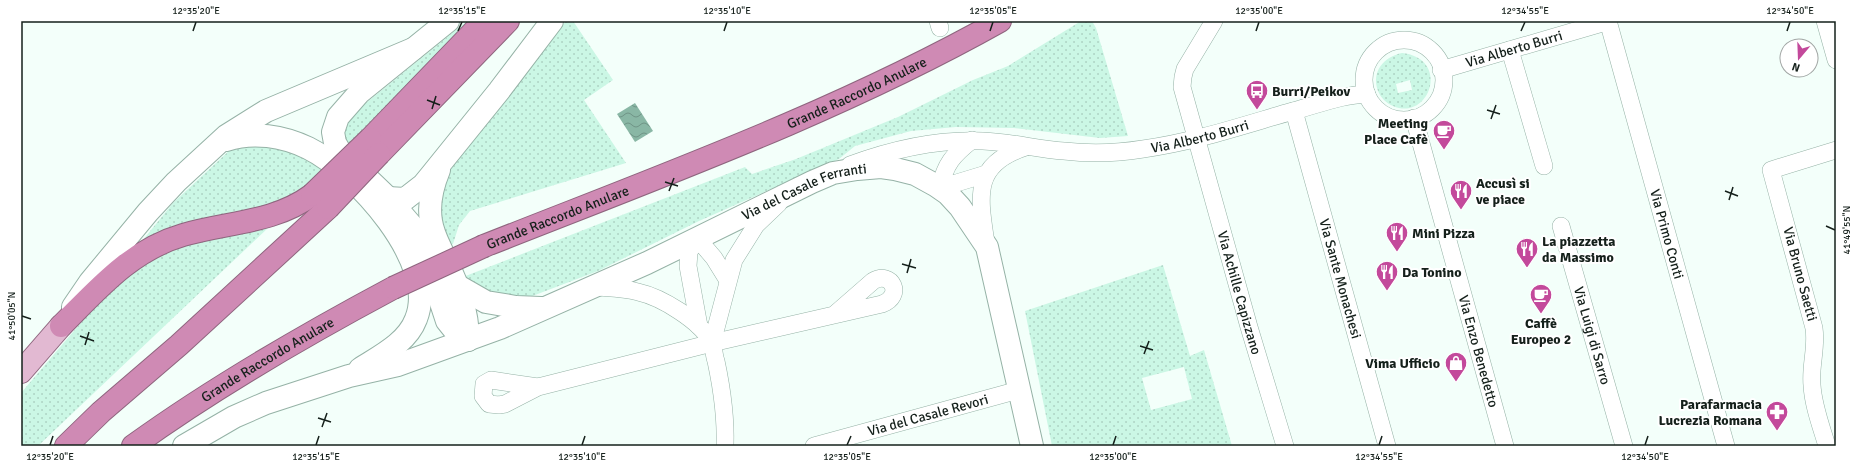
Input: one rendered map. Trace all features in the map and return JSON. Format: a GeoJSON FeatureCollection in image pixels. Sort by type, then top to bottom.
{"type":"FeatureCollection","features":[{"type":"Feature","properties":{"kind":"highway"},"geometry":{"type":"LineString","coordinates":[[375,147],[484,21]]}},
{"type":"Feature","properties":{"kind":"highway"},"geometry":{"type":"LineString","coordinates":[[66,446],[101,412],[179,345],[320,201],[508,21]]}},
{"type":"Feature","properties":{"kind":"highway","name":"Grande Raccordo Anulare"},"geometry":{"type":"LineString","coordinates":[[133,446],[167,421],[262,360],[393,288],[484,246],[721,152],[830,106],[924,62],[1000,21]]}},
{"type":"Feature","properties":{"kind":"highway"},"geometry":{"type":"LineString","coordinates":[[61,326],[115,272],[128,261],[145,251],[182,235],[270,216],[288,209],[320,201]]}},
{"type":"Feature","properties":{"kind":"highway"},"geometry":{"type":"LineString","coordinates":[[143,446],[167,421]]}},
{"type":"Feature","properties":{"kind":"main road"},"geometry":{"type":"LineString","coordinates":[[21,372],[61,326]]}},
{"type":"Feature","properties":{"kind":"street"},"geometry":{"type":"LineString","coordinates":[[388,198],[402,200],[409,197],[422,185],[499,91],[552,21]]}},
{"type":"Feature","properties":{"kind":"street","name":"Via Achille Capizzano"},"geometry":{"type":"LineString","coordinates":[[1214,21],[1185,69],[1183,77],[1184,92],[1198,138],[1249,327],[1285,446]]}},
{"type":"Feature","properties":{"kind":"street","name":"Via Alberto Burri"},"geometry":{"type":"LineString","coordinates":[[1442,70],[1608,21]]}},
{"type":"Feature","properties":{"kind":"street","name":"Via Primo Conti"},"geometry":{"type":"LineString","coordinates":[[1608,21],[1726,446]]}},
{"type":"Feature","properties":{"kind":"street"},"geometry":{"type":"LineString","coordinates":[[1825,21],[1836,60]]}},
{"type":"Feature","properties":{"kind":"street"},"geometry":{"type":"LineString","coordinates":[[439,24],[413,49],[359,93],[338,117],[333,128],[333,136],[338,149],[404,215],[418,236],[450,325],[468,340]]}},
{"type":"Feature","properties":{"kind":"street"},"geometry":{"type":"LineString","coordinates":[[1401,41],[1414,42],[1421,45],[1432,52],[1442,70],[1443,88],[1438,100],[1430,110],[1414,118],[1401,120],[1383,114],[1373,105],[1366,94],[1364,81],[1366,68],[1376,51],[1388,44],[1401,41]]}},
{"type":"Feature","properties":{"kind":"street"},"geometry":{"type":"LineString","coordinates":[[61,326],[86,286],[118,245],[176,182],[219,142],[241,126],[266,111],[413,49]]}},
{"type":"Feature","properties":{"kind":"street"},"geometry":{"type":"LineString","coordinates":[[1510,50],[1544,166]]}},
{"type":"Feature","properties":{"kind":"street","name":"Via Alberto Burri"},"geometry":{"type":"LineString","coordinates":[[833,173],[886,152],[942,141],[972,140],[1028,146],[1065,152],[1110,152],[1143,149],[1198,138],[1338,98],[1366,94]]}},
{"type":"Feature","properties":{"kind":"street","name":"Via Sante Monachesi"},"geometry":{"type":"LineString","coordinates":[[1294,111],[1387,446]]}},
{"type":"Feature","properties":{"kind":"street","name":"Via Enzo Benedetto"},"geometry":{"type":"LineString","coordinates":[[1414,118],[1505,446]]}},
{"type":"Feature","properties":{"kind":"street"},"geometry":{"type":"LineString","coordinates":[[184,446],[234,417],[255,407],[349,376],[397,344],[409,331],[417,318],[420,295],[416,274],[401,240],[374,203],[341,170],[316,152],[297,143],[264,136],[240,136],[219,142]]}},
{"type":"Feature","properties":{"kind":"street"},"geometry":{"type":"LineString","coordinates":[[940,188],[946,167],[951,159],[972,140]]}},
{"type":"Feature","properties":{"kind":"street"},"geometry":{"type":"LineString","coordinates":[[940,188],[986,174],[1002,157],[1028,146]]}},
{"type":"Feature","properties":{"kind":"street","name":"Via Bruno Saetti"},"geometry":{"type":"LineString","coordinates":[[1827,446],[1812,386],[1812,372],[1816,346],[1814,328],[1771,170],[1836,150]]}},
{"type":"Feature","properties":{"kind":"street"},"geometry":{"type":"LineString","coordinates":[[441,163],[431,197],[431,219],[435,237],[458,286],[467,318],[468,340]]}},
{"type":"Feature","properties":{"kind":"street","name":"Via del Casale Ferranti"},"geometry":{"type":"LineString","coordinates":[[349,376],[398,365],[468,340],[546,308],[596,287],[790,191],[833,173],[873,167],[886,167],[915,174],[940,188],[960,207],[987,247],[1032,446]]}},
{"type":"Feature","properties":{"kind":"street"},"geometry":{"type":"LineString","coordinates":[[986,174],[981,196],[987,247]]}},
{"type":"Feature","properties":{"kind":"street"},"geometry":{"type":"LineString","coordinates":[[725,446],[721,390],[712,343],[727,279],[734,260],[746,239],[756,226],[790,191]]}},
{"type":"Feature","properties":{"kind":"street","name":"Via Luigi di Sarro"},"geometry":{"type":"LineString","coordinates":[[1561,226],[1624,446]]}},
{"type":"Feature","properties":{"kind":"street"},"geometry":{"type":"LineString","coordinates":[[699,326],[688,262],[689,252],[697,238],[714,258],[727,279]]}},
{"type":"Feature","properties":{"kind":"street"},"geometry":{"type":"LineString","coordinates":[[458,286],[475,297],[492,304],[546,308]]}},
{"type":"Feature","properties":{"kind":"street"},"geometry":{"type":"LineString","coordinates":[[596,287],[637,291],[650,295],[699,326],[712,343]]}},
{"type":"Feature","properties":{"kind":"street"},"geometry":{"type":"LineString","coordinates":[[538,388],[712,343],[834,315]]}},
{"type":"Feature","properties":{"kind":"street","name":"Via del Casale Revori"},"geometry":{"type":"LineString","coordinates":[[814,446],[1019,390]]}},
{"type":"Feature","properties":{"kind":"shaded area"},"geometry":{"type":"Polygon","coordinates":[[[467,21],[470,21],[349,149],[343,142],[345,120],[467,21]]]}},
{"type":"Feature","properties":{"kind":"shaded area"},"geometry":{"type":"Polygon","coordinates":[[[566,21],[573,21],[613,80],[584,100],[626,163],[470,211],[459,225],[453,244],[447,246],[438,223],[442,183],[452,161],[566,21]]]}},
{"type":"Feature","properties":{"kind":"shaded area"},"geometry":{"type":"Polygon","coordinates":[[[1081,21],[1092,21],[1096,28],[1128,136],[1100,138],[1014,128],[956,127],[911,131],[855,146],[839,159],[699,221],[598,271],[522,300],[500,301],[463,277],[745,167],[752,174],[796,159],[898,117],[973,80],[1008,66],[1081,21]]]}},
{"type":"Feature","properties":{"kind":"shaded area"},"geometry":{"type":"Polygon","coordinates":[[[1402,53],[1417,57],[1426,66],[1430,76],[1430,87],[1425,98],[1417,105],[1406,109],[1393,106],[1386,102],[1379,94],[1376,84],[1376,77],[1381,66],[1396,55],[1402,53]],[[1410,80],[1396,84],[1398,93],[1412,90],[1410,80]]]}},
{"type":"Feature","properties":{"kind":"shaded area"},"geometry":{"type":"Polygon","coordinates":[[[274,144],[330,165],[297,195],[138,246],[173,203],[232,148],[274,144]]]}},
{"type":"Feature","properties":{"kind":"shaded area"},"geometry":{"type":"Polygon","coordinates":[[[269,227],[38,446],[21,446],[21,393],[113,285],[138,265],[191,242],[269,227]]]}},
{"type":"Feature","properties":{"kind":"shaded area"},"geometry":{"type":"Polygon","coordinates":[[[1163,265],[1190,356],[1204,350],[1232,446],[1052,446],[1025,311],[1163,265]],[[1184,367],[1142,378],[1151,410],[1192,399],[1184,367]]]}},
{"type":"Feature","properties":{"kind":"water"},"geometry":{"type":"Polygon","coordinates":[[[635,103],[653,131],[635,142],[617,114],[635,103]]]}},
{"type":"Feature","properties":{"kind":"place","name":"Burri/Peikov"},"geometry":{"type":"Point","coordinates":[1257,110]}},
{"type":"Feature","properties":{"kind":"place","name":"Meeting Place Cafè"},"geometry":{"type":"Point","coordinates":[1444,150]}},
{"type":"Feature","properties":{"kind":"place","name":"Accusì si ve piace"},"geometry":{"type":"Point","coordinates":[1461,210]}},
{"type":"Feature","properties":{"kind":"place","name":"Mini Pizza"},"geometry":{"type":"Point","coordinates":[1397,252]}},
{"type":"Feature","properties":{"kind":"place","name":"La piazzetta da Massimo"},"geometry":{"type":"Point","coordinates":[1527,268]}},
{"type":"Feature","properties":{"kind":"place","name":"Da Tonino"},"geometry":{"type":"Point","coordinates":[1387,292]}},
{"type":"Feature","properties":{"kind":"place","name":"Caffè Europeo 2"},"geometry":{"type":"Point","coordinates":[1541,314]}},
{"type":"Feature","properties":{"kind":"place","name":"Vima Ufficio"},"geometry":{"type":"Point","coordinates":[1456,382]}},
{"type":"Feature","properties":{"kind":"place","name":"Parafarmacia Lucrezia Romana"},"geometry":{"type":"Point","coordinates":[1777,432]}}]}
